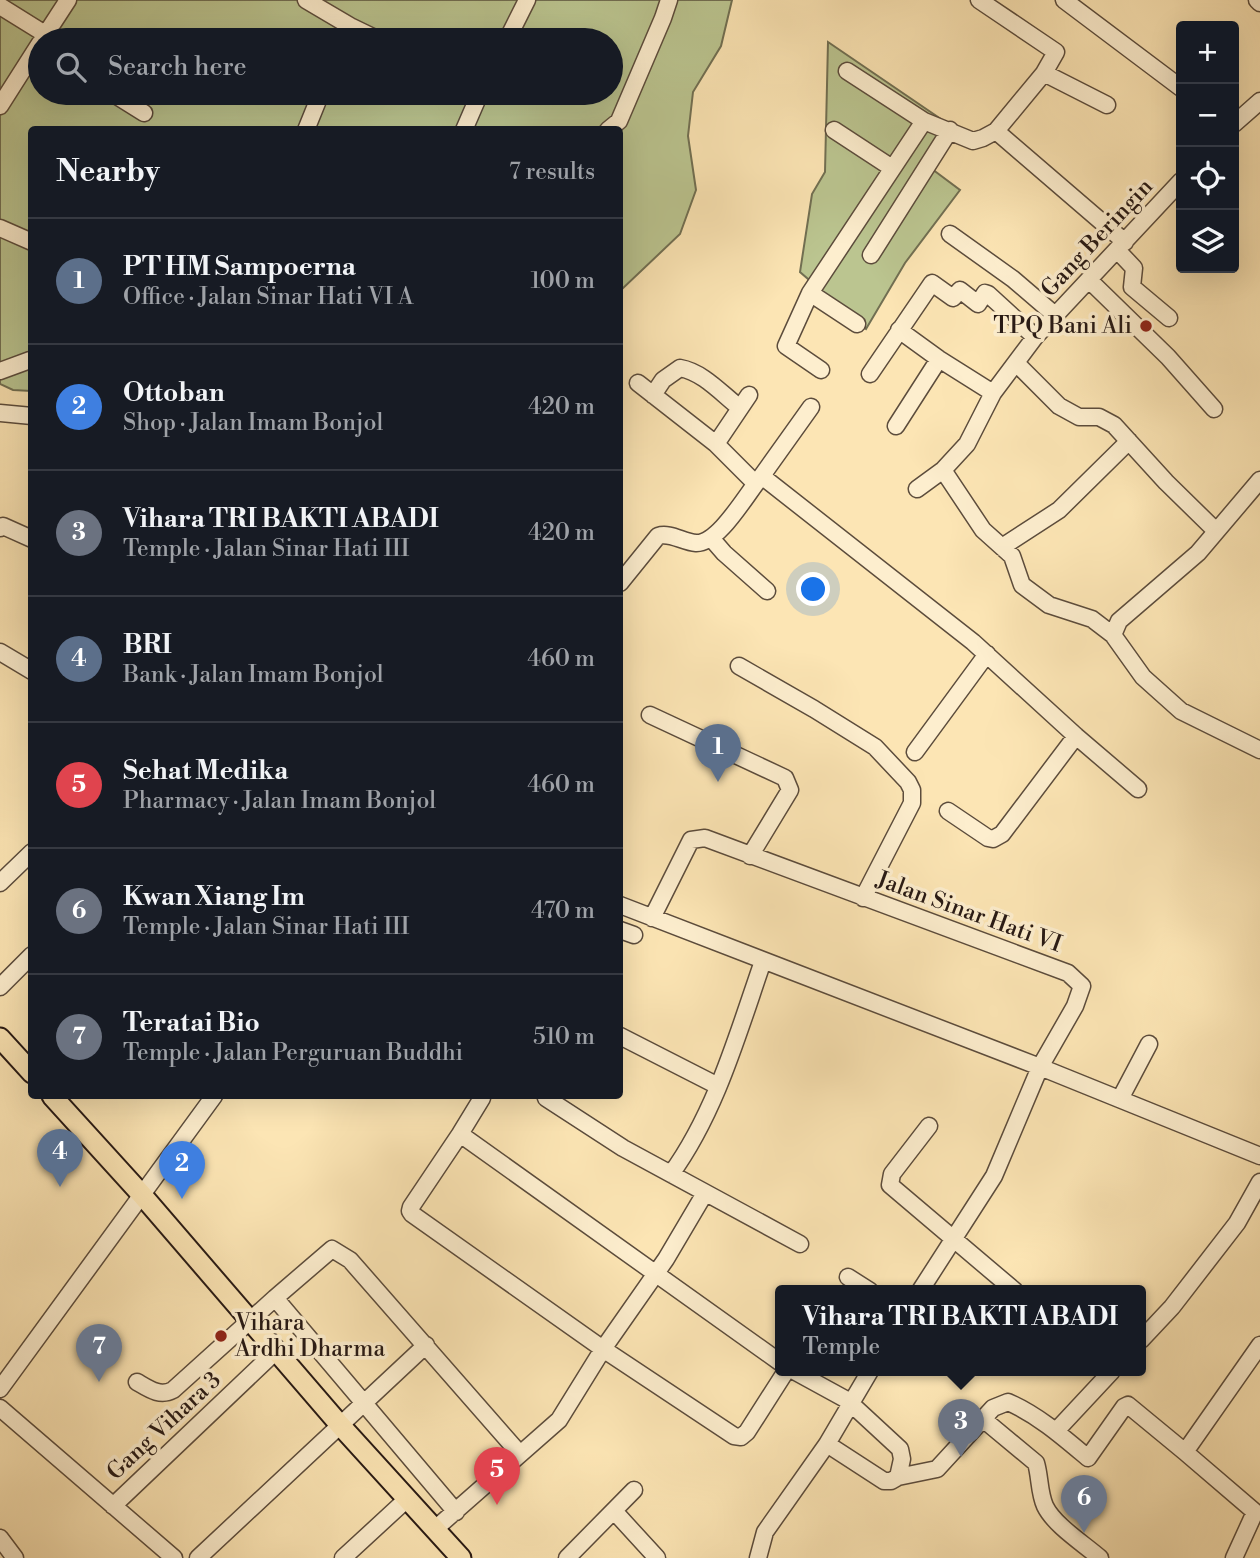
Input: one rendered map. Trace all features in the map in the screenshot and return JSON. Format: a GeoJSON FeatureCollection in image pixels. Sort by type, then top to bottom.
{"type":"FeatureCollection","features":[{"type":"Feature","properties":{"kind":"main road"},"geometry":{"type":"LineString","coordinates":[[0,1038],[28,1069]]}},
{"type":"Feature","properties":{"kind":"main road"},"geometry":{"type":"LineString","coordinates":[[55,1099],[142,1195],[340,1425],[461,1558]]}},
{"type":"Feature","properties":{"kind":"street"},"geometry":{"type":"LineString","coordinates":[[50,28],[68,0]]}},
{"type":"Feature","properties":{"kind":"street"},"geometry":{"type":"LineString","coordinates":[[306,0],[341,28]]}},
{"type":"Feature","properties":{"kind":"street"},"geometry":{"type":"LineString","coordinates":[[513,28],[527,0]]}},
{"type":"Feature","properties":{"kind":"street"},"geometry":{"type":"LineString","coordinates":[[613,126],[619,121],[669,0]]}},
{"type":"Feature","properties":{"kind":"street"},"geometry":{"type":"LineString","coordinates":[[847,71],[924,121],[973,141],[983,138],[996,131],[1044,73],[1056,52],[979,0]]}},
{"type":"Feature","properties":{"kind":"street"},"geometry":{"type":"LineString","coordinates":[[1064,0],[1176,84]]}},
{"type":"Feature","properties":{"kind":"street"},"geometry":{"type":"LineString","coordinates":[[0,6],[28,31]]}},
{"type":"Feature","properties":{"kind":"street"},"geometry":{"type":"LineString","coordinates":[[0,106],[28,63]]}},
{"type":"Feature","properties":{"kind":"street"},"geometry":{"type":"LineString","coordinates":[[1044,73],[1107,106]]}},
{"type":"Feature","properties":{"kind":"street"},"geometry":{"type":"LineString","coordinates":[[1239,120],[1260,101]]}},
{"type":"Feature","properties":{"kind":"street"},"geometry":{"type":"LineString","coordinates":[[131,105],[144,113]]}},
{"type":"Feature","properties":{"kind":"street"},"geometry":{"type":"LineString","coordinates":[[308,126],[316,105]]}},
{"type":"Feature","properties":{"kind":"street"},"geometry":{"type":"LineString","coordinates":[[470,126],[476,105]]}},
{"type":"Feature","properties":{"kind":"street"},"geometry":{"type":"LineString","coordinates":[[821,370],[786,346],[810,293],[924,121]]}},
{"type":"Feature","properties":{"kind":"street"},"geometry":{"type":"LineString","coordinates":[[834,130],[892,168]]}},
{"type":"Feature","properties":{"kind":"street"},"geometry":{"type":"LineString","coordinates":[[871,255],[950,130]]}},
{"type":"Feature","properties":{"kind":"street"},"geometry":{"type":"LineString","coordinates":[[996,131],[1121,246],[1134,268],[1132,287],[1169,318]]}},
{"type":"Feature","properties":{"kind":"street","name":"Gang Beringin"},"geometry":{"type":"LineString","coordinates":[[917,489],[943,470],[967,444],[993,393],[1035,337],[1176,186]]}},
{"type":"Feature","properties":{"kind":"street"},"geometry":{"type":"LineString","coordinates":[[0,228],[28,240]]}},
{"type":"Feature","properties":{"kind":"street"},"geometry":{"type":"LineString","coordinates":[[950,234],[1013,279],[1055,315]]}},
{"type":"Feature","properties":{"kind":"street"},"geometry":{"type":"LineString","coordinates":[[1088,280],[1168,357],[1214,410]]}},
{"type":"Feature","properties":{"kind":"street"},"geometry":{"type":"LineString","coordinates":[[870,374],[932,283],[953,298],[960,290],[978,304],[985,293],[988,294],[1035,337]]}},
{"type":"Feature","properties":{"kind":"street"},"geometry":{"type":"LineString","coordinates":[[810,293],[857,324]]}},
{"type":"Feature","properties":{"kind":"street"},"geometry":{"type":"LineString","coordinates":[[899,330],[993,393]]}},
{"type":"Feature","properties":{"kind":"street"},"geometry":{"type":"LineString","coordinates":[[896,426],[939,359]]}},
{"type":"Feature","properties":{"kind":"street"},"geometry":{"type":"LineString","coordinates":[[0,371],[28,361]]}},
{"type":"Feature","properties":{"kind":"street"},"geometry":{"type":"LineString","coordinates":[[1016,363],[1059,406],[1079,417],[1099,417],[1114,425],[1216,531]]}},
{"type":"Feature","properties":{"kind":"street"},"geometry":{"type":"LineString","coordinates":[[653,395],[663,380],[680,368],[690,370],[745,402],[716,444]]}},
{"type":"Feature","properties":{"kind":"street"},"geometry":{"type":"LineString","coordinates":[[638,383],[758,480],[768,481],[987,654],[1138,789]]}},
{"type":"Feature","properties":{"kind":"street"},"geometry":{"type":"LineString","coordinates":[[623,579],[658,536],[664,534],[695,543],[711,538],[723,527],[811,407]]}},
{"type":"Feature","properties":{"kind":"street"},"geometry":{"type":"LineString","coordinates":[[0,413],[28,416]]}},
{"type":"Feature","properties":{"kind":"street"},"geometry":{"type":"LineString","coordinates":[[1002,547],[1059,510],[1129,441]]}},
{"type":"Feature","properties":{"kind":"street"},"geometry":{"type":"LineString","coordinates":[[943,470],[983,530],[1012,556],[1022,585],[1049,605],[1092,619],[1113,635],[1143,677],[1181,711],[1260,750]]}},
{"type":"Feature","properties":{"kind":"street"},"geometry":{"type":"LineString","coordinates":[[1113,635],[1119,621],[1198,553],[1260,480]]}},
{"type":"Feature","properties":{"kind":"street"},"geometry":{"type":"LineString","coordinates":[[0,528],[3,526],[28,537]]}},
{"type":"Feature","properties":{"kind":"street"},"geometry":{"type":"LineString","coordinates":[[711,538],[767,591]]}},
{"type":"Feature","properties":{"kind":"street"},"geometry":{"type":"LineString","coordinates":[[0,652],[28,669]]}},
{"type":"Feature","properties":{"kind":"street"},"geometry":{"type":"LineString","coordinates":[[915,752],[987,654]]}},
{"type":"Feature","properties":{"kind":"street"},"geometry":{"type":"LineString","coordinates":[[739,666],[875,747],[908,782],[912,790],[912,803],[863,898]]}},
{"type":"Feature","properties":{"kind":"street"},"geometry":{"type":"LineString","coordinates":[[650,715],[785,778],[790,790],[750,856]]}},
{"type":"Feature","properties":{"kind":"street"},"geometry":{"type":"LineString","coordinates":[[948,811],[988,838],[997,838],[1076,736]]}},
{"type":"Feature","properties":{"kind":"street","name":"Jalan Sinar Hati VI"},"geometry":{"type":"LineString","coordinates":[[652,918],[691,840],[705,838],[1068,973],[1082,986],[1075,1006],[1040,1067]]}},
{"type":"Feature","properties":{"kind":"street"},"geometry":{"type":"LineString","coordinates":[[0,883],[28,856]]}},
{"type":"Feature","properties":{"kind":"street"},"geometry":{"type":"LineString","coordinates":[[623,906],[1040,1067],[1260,1156]]}},
{"type":"Feature","properties":{"kind":"street"},"geometry":{"type":"LineString","coordinates":[[0,987],[28,959]]}},
{"type":"Feature","properties":{"kind":"street"},"geometry":{"type":"LineString","coordinates":[[671,1174],[686,1153],[718,1086],[763,961]]}},
{"type":"Feature","properties":{"kind":"street"},"geometry":{"type":"LineString","coordinates":[[623,1038],[718,1086]]}},
{"type":"Feature","properties":{"kind":"street"},"geometry":{"type":"LineString","coordinates":[[1120,1099],[1149,1044]]}},
{"type":"Feature","properties":{"kind":"street"},"geometry":{"type":"LineString","coordinates":[[923,1285],[994,1176],[1040,1067]]}},
{"type":"Feature","properties":{"kind":"street"},"geometry":{"type":"LineString","coordinates":[[0,1389],[212,1099]]}},
{"type":"Feature","properties":{"kind":"street"},"geometry":{"type":"LineString","coordinates":[[481,1099],[411,1207],[412,1214],[603,1349],[731,1434],[741,1437],[747,1432],[783,1376]]}},
{"type":"Feature","properties":{"kind":"street"},"geometry":{"type":"LineString","coordinates":[[547,1099],[616,1143],[800,1244]]}},
{"type":"Feature","properties":{"kind":"street"},"geometry":{"type":"LineString","coordinates":[[929,1126],[892,1174],[890,1185],[1008,1285]]}},
{"type":"Feature","properties":{"kind":"street"},"geometry":{"type":"LineString","coordinates":[[460,1134],[775,1359]]}},
{"type":"Feature","properties":{"kind":"street"},"geometry":{"type":"LineString","coordinates":[[1146,1335],[1172,1307],[1237,1223],[1260,1182]]}},
{"type":"Feature","properties":{"kind":"street"},"geometry":{"type":"LineString","coordinates":[[435,1529],[559,1420],[603,1349],[666,1259],[705,1193]]}},
{"type":"Feature","properties":{"kind":"street"},"geometry":{"type":"LineString","coordinates":[[137,1382],[156,1392],[166,1394],[173,1390],[332,1249],[350,1260],[520,1454]]}},
{"type":"Feature","properties":{"kind":"street"},"geometry":{"type":"LineString","coordinates":[[848,1277],[861,1285]]}},
{"type":"Feature","properties":{"kind":"street"},"geometry":{"type":"LineString","coordinates":[[275,1298],[456,1512]]}},
{"type":"Feature","properties":{"kind":"street"},"geometry":{"type":"LineString","coordinates":[[198,1558],[426,1345]]}},
{"type":"Feature","properties":{"kind":"street"},"geometry":{"type":"LineString","coordinates":[[1185,1452],[1260,1345]]}},
{"type":"Feature","properties":{"kind":"street","name":"Gang Vihara 3"},"geometry":{"type":"LineString","coordinates":[[113,1506],[276,1352]]}},
{"type":"Feature","properties":{"kind":"street"},"geometry":{"type":"LineString","coordinates":[[803,1376],[847,1400],[900,1449],[902,1459],[898,1477]]}},
{"type":"Feature","properties":{"kind":"street"},"geometry":{"type":"LineString","coordinates":[[758,1558],[765,1531],[827,1444],[867,1376]]}},
{"type":"Feature","properties":{"kind":"street"},"geometry":{"type":"LineString","coordinates":[[1056,1431],[1107,1376]]}},
{"type":"Feature","properties":{"kind":"street"},"geometry":{"type":"LineString","coordinates":[[827,1444],[884,1481],[891,1481],[937,1468],[993,1408],[1008,1402],[1056,1431],[1088,1458],[1128,1405],[1255,1512],[1234,1558]]}},
{"type":"Feature","properties":{"kind":"street"},"geometry":{"type":"LineString","coordinates":[[0,1408],[174,1558]]}},
{"type":"Feature","properties":{"kind":"street"},"geometry":{"type":"LineString","coordinates":[[983,1419],[1036,1463],[1043,1503],[1047,1510],[1100,1558]]}},
{"type":"Feature","properties":{"kind":"street"},"geometry":{"type":"LineString","coordinates":[[567,1558],[634,1490]]}},
{"type":"Feature","properties":{"kind":"street"},"geometry":{"type":"LineString","coordinates":[[343,1558],[407,1499]]}},
{"type":"Feature","properties":{"kind":"street"},"geometry":{"type":"LineString","coordinates":[[614,1511],[657,1558]]}},
{"type":"Feature","properties":{"kind":"street"},"geometry":{"type":"LineString","coordinates":[[0,1538],[15,1558]]}},
{"type":"Feature","properties":{"kind":"green space"},"geometry":{"type":"Polygon","coordinates":[[[0,0],[732,0],[721,46],[693,92],[688,136],[696,190],[680,234],[623,288],[623,126],[28,126],[28,391],[13,390],[0,384],[0,0]]]}},
{"type":"Feature","properties":{"kind":"green space"},"geometry":{"type":"Polygon","coordinates":[[[828,42],[957,130],[932,169],[960,190],[905,263],[866,329],[800,272],[812,194],[825,172],[828,42]]]}},
{"type":"Feature","properties":{"kind":"place","name":"TPQ Bani Ali"},"geometry":{"type":"Point","coordinates":[1146,326]}},
{"type":"Feature","properties":{"kind":"place","name":"PT HM Sampoerna"},"geometry":{"type":"Point","coordinates":[718,782]}},
{"type":"Feature","properties":{"kind":"place","name":"BRI"},"geometry":{"type":"Point","coordinates":[60,1187]}},
{"type":"Feature","properties":{"kind":"place","name":"Ottoban"},"geometry":{"type":"Point","coordinates":[182,1199]}},
{"type":"Feature","properties":{"kind":"place","name":"Vihara Ardhi Dharma"},"geometry":{"type":"Point","coordinates":[221,1336]}},
{"type":"Feature","properties":{"kind":"place","name":"Teratai Bio"},"geometry":{"type":"Point","coordinates":[99,1382]}},
{"type":"Feature","properties":{"kind":"place","name":"Vihara TRI BAKTI ABADI"},"geometry":{"type":"Point","coordinates":[961,1457]}},
{"type":"Feature","properties":{"kind":"place","name":"Sehat Medika"},"geometry":{"type":"Point","coordinates":[497,1505]}},
{"type":"Feature","properties":{"kind":"place","name":"Kwan Xiang Im"},"geometry":{"type":"Point","coordinates":[1084,1533]}}]}
